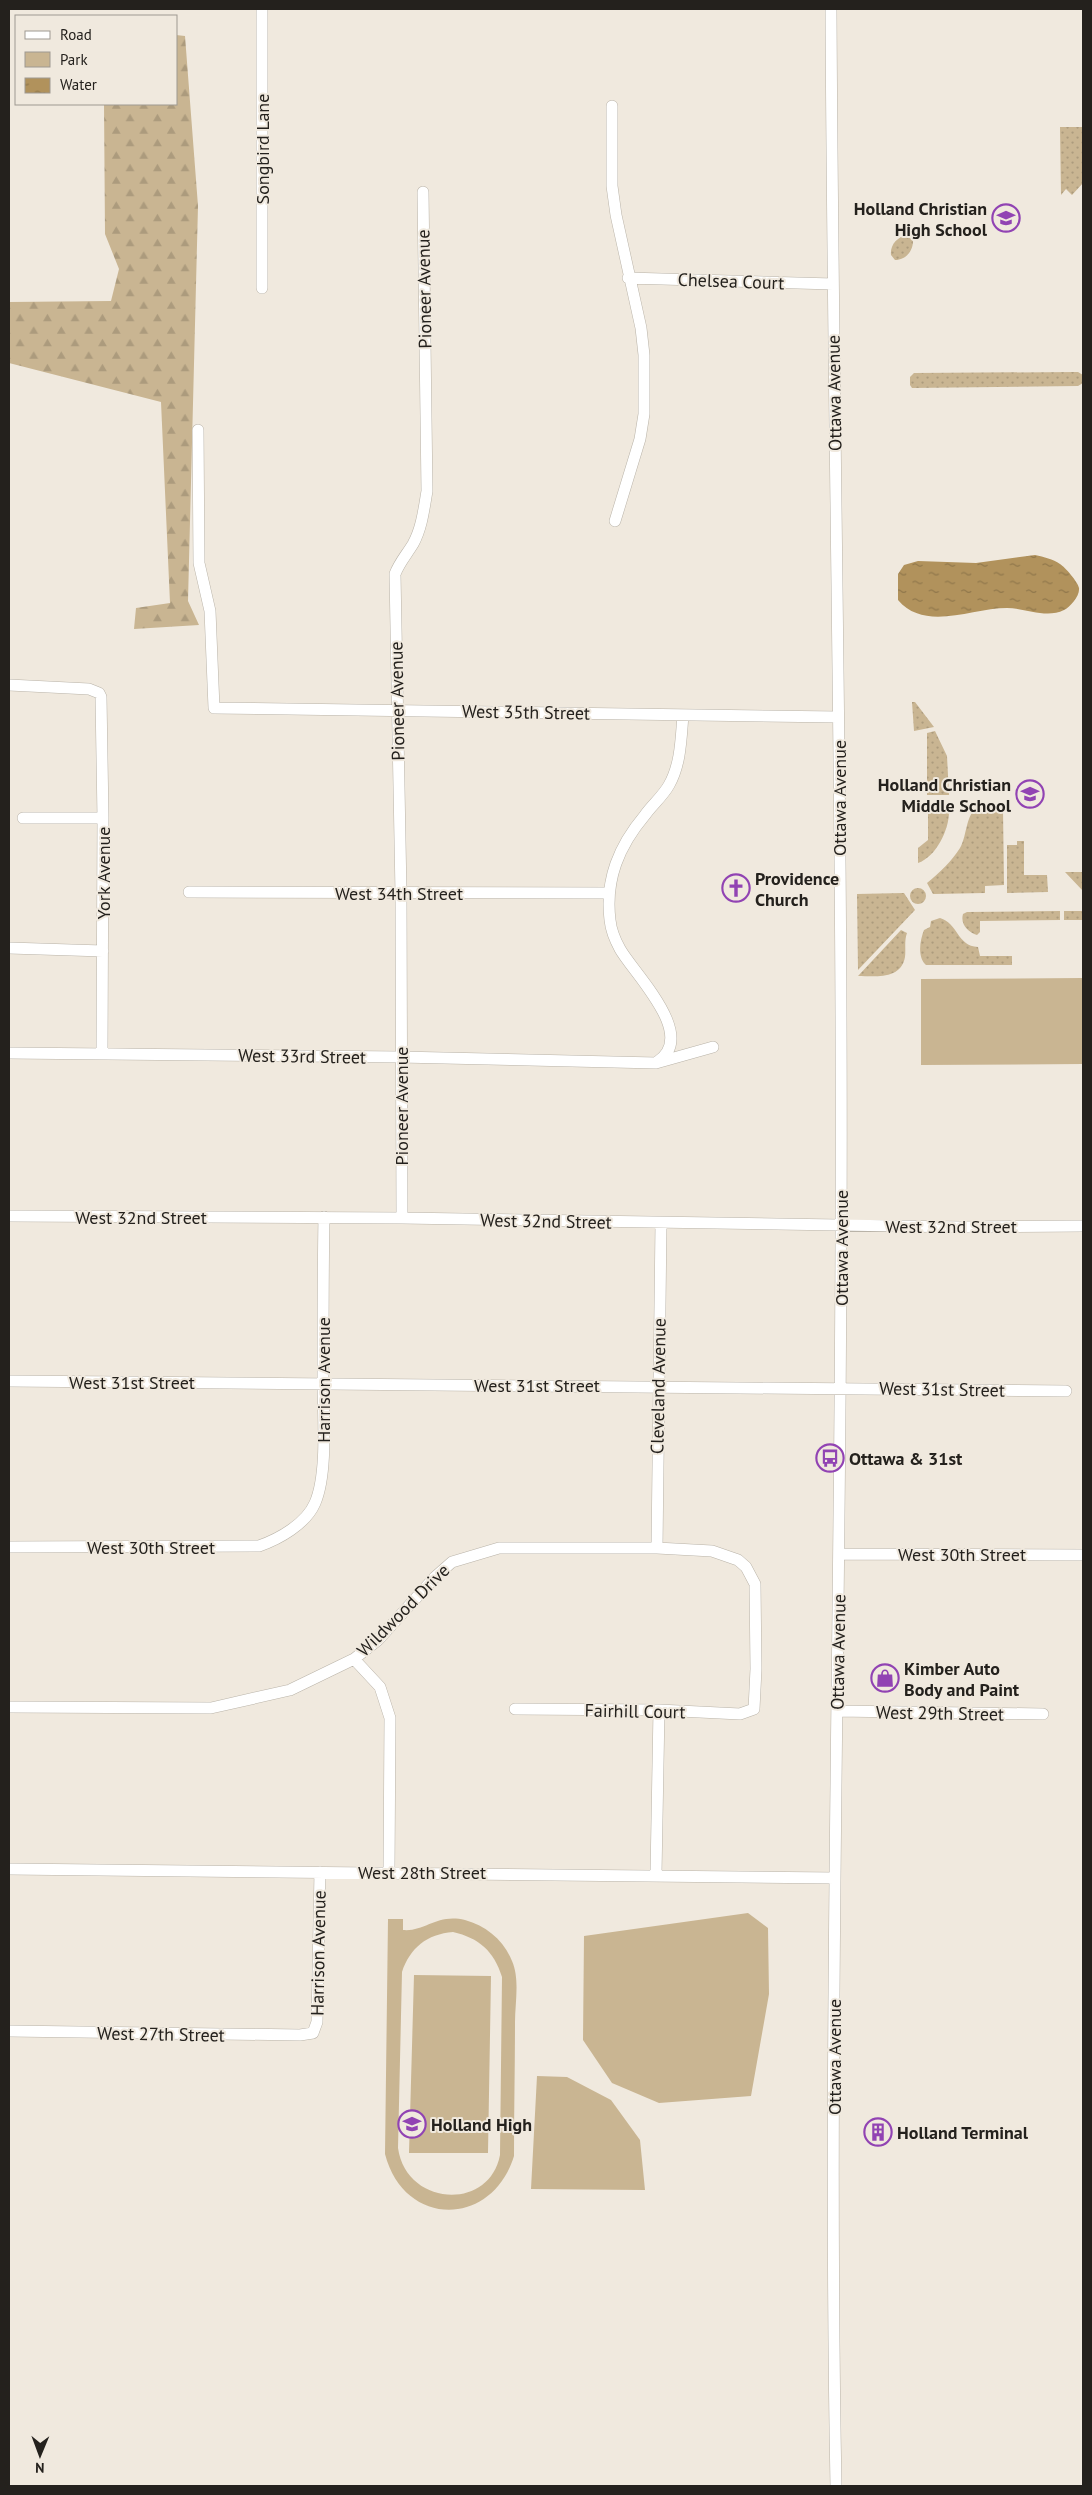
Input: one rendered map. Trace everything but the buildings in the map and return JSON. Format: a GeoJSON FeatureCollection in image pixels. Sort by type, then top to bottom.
{"type":"FeatureCollection","features":[{"type":"Feature","properties":{"kind":"street","name":"Songbird Lane"},"geometry":{"type":"LineString","coordinates":[[262,9],[262,288]]}},
{"type":"Feature","properties":{"kind":"street","name":"Ottawa Avenue"},"geometry":{"type":"LineString","coordinates":[[831,9],[841,1226],[839,1387],[840,1554],[835,1878],[836,2486]]}},
{"type":"Feature","properties":{"kind":"street"},"geometry":{"type":"LineString","coordinates":[[612,106],[612,186],[620,239],[628,278],[635,299],[644,355],[644,414],[634,460],[615,521]]}},
{"type":"Feature","properties":{"kind":"street","name":"Pioneer Avenue"},"geometry":{"type":"LineString","coordinates":[[402,1218],[400,1057],[401,893],[395,574],[414,542],[424,514],[427,491],[422,192]]}},
{"type":"Feature","properties":{"kind":"street","name":"Chelsea Court"},"geometry":{"type":"LineString","coordinates":[[628,278],[833,284]]}},
{"type":"Feature","properties":{"kind":"street","name":"West 35th Street"},"geometry":{"type":"LineString","coordinates":[[198,430],[199,563],[210,612],[214,708],[838,717]]}},
{"type":"Feature","properties":{"kind":"street","name":"York Avenue"},"geometry":{"type":"LineString","coordinates":[[9,685],[89,690],[100,693],[102,700],[102,1054]]}},
{"type":"Feature","properties":{"kind":"street"},"geometry":{"type":"LineString","coordinates":[[656,1063],[665,1057],[670,1045],[670,1029],[664,1011],[620,949],[613,934],[608,893],[611,875],[622,847],[669,785],[680,752],[683,714]]}},
{"type":"Feature","properties":{"kind":"street"},"geometry":{"type":"LineString","coordinates":[[24,818],[103,818]]}},
{"type":"Feature","properties":{"kind":"street","name":"West 34th Street"},"geometry":{"type":"LineString","coordinates":[[189,892],[608,893]]}},
{"type":"Feature","properties":{"kind":"street"},"geometry":{"type":"LineString","coordinates":[[9,948],[103,951]]}},
{"type":"Feature","properties":{"kind":"street","name":"West 33rd Street"},"geometry":{"type":"LineString","coordinates":[[9,1053],[400,1057],[656,1063],[713,1047]]}},
{"type":"Feature","properties":{"kind":"street","name":"West 32nd Street"},"geometry":{"type":"LineString","coordinates":[[9,1216],[402,1218],[841,1226],[1083,1226]]}},
{"type":"Feature","properties":{"kind":"street","name":"Harrison Avenue"},"geometry":{"type":"LineString","coordinates":[[289,1531],[315,1504],[324,1445],[324,1218]]}},
{"type":"Feature","properties":{"kind":"street","name":"Cleveland Avenue"},"geometry":{"type":"LineString","coordinates":[[657,1548],[661,1224]]}},
{"type":"Feature","properties":{"kind":"street","name":"West 31st Street"},"geometry":{"type":"LineString","coordinates":[[9,1381],[658,1385],[1066,1391]]}},
{"type":"Feature","properties":{"kind":"street","name":"West 30th Street"},"geometry":{"type":"LineString","coordinates":[[9,1547],[259,1546],[274,1541],[289,1531]]}},
{"type":"Feature","properties":{"kind":"street","name":"Wildwood Drive"},"geometry":{"type":"LineString","coordinates":[[9,1707],[211,1708],[290,1690],[354,1659],[378,1640],[452,1562],[476,1553],[499,1548],[522,1547],[657,1548],[712,1551],[738,1560],[750,1574],[755,1584],[756,1669],[754,1709]]}},
{"type":"Feature","properties":{"kind":"street","name":"West 30th Street"},"geometry":{"type":"LineString","coordinates":[[840,1554],[1083,1555]]}},
{"type":"Feature","properties":{"kind":"street"},"geometry":{"type":"LineString","coordinates":[[354,1659],[380,1687],[390,1718],[389,1872]]}},
{"type":"Feature","properties":{"kind":"street","name":"Fairhill Court"},"geometry":{"type":"LineString","coordinates":[[515,1709],[659,1710],[740,1714],[754,1709]]}},
{"type":"Feature","properties":{"kind":"street"},"geometry":{"type":"LineString","coordinates":[[656,1874],[659,1710]]}},
{"type":"Feature","properties":{"kind":"street","name":"West 29th Street"},"geometry":{"type":"LineString","coordinates":[[838,1711],[1043,1714]]}},
{"type":"Feature","properties":{"kind":"street","name":"West 28th Street"},"geometry":{"type":"LineString","coordinates":[[9,1869],[656,1874],[835,1878]]}},
{"type":"Feature","properties":{"kind":"street","name":"Harrison Avenue"},"geometry":{"type":"LineString","coordinates":[[313,2033],[317,2022],[320,1872]]}},
{"type":"Feature","properties":{"kind":"street","name":"West 27th Street"},"geometry":{"type":"LineString","coordinates":[[9,2031],[300,2036],[313,2033]]}},
{"type":"Feature","properties":{"kind":"green space"},"geometry":{"type":"Polygon","coordinates":[[[178,35],[185,36],[198,206],[188,601],[199,625],[134,629],[136,608],[170,603],[161,402],[9,363],[9,302],[111,301],[119,269],[105,234],[104,105],[178,105],[178,35]]]}},
{"type":"Feature","properties":{"kind":"green space"},"geometry":{"type":"Polygon","coordinates":[[[1060,127],[1083,127],[1083,183],[1072,195],[1066,189],[1061,195],[1060,127]]]}},
{"type":"Feature","properties":{"kind":"green space"},"geometry":{"type":"Polygon","coordinates":[[[907,235],[913,241],[913,245],[906,257],[895,260],[891,255],[893,245],[900,238],[907,235]]]}},
{"type":"Feature","properties":{"kind":"green space"},"geometry":{"type":"Polygon","coordinates":[[[1078,372],[1083,375],[1083,383],[1078,386],[912,388],[910,385],[910,377],[914,373],[1078,372]]]}},
{"type":"Feature","properties":{"kind":"green space"},"geometry":{"type":"Polygon","coordinates":[[[912,702],[915,702],[934,727],[914,731],[912,702]]]}},
{"type":"Feature","properties":{"kind":"green space"},"geometry":{"type":"Polygon","coordinates":[[[935,731],[947,756],[949,795],[927,795],[927,733],[935,731]]]}},
{"type":"Feature","properties":{"kind":"green space"},"geometry":{"type":"Polygon","coordinates":[[[982,806],[999,806],[1003,809],[1004,885],[985,886],[985,893],[933,894],[927,883],[957,853],[963,843],[970,817],[977,808],[982,806]]]}},
{"type":"Feature","properties":{"kind":"green space"},"geometry":{"type":"Polygon","coordinates":[[[949,812],[947,827],[936,849],[918,863],[918,848],[928,840],[928,813],[949,812]]]}},
{"type":"Feature","properties":{"kind":"green space"},"geometry":{"type":"Polygon","coordinates":[[[1017,841],[1024,841],[1024,875],[1047,875],[1048,892],[1007,893],[1007,845],[1017,845],[1017,841]]]}},
{"type":"Feature","properties":{"kind":"green space"},"geometry":{"type":"Polygon","coordinates":[[[1065,872],[1083,872],[1083,891],[1065,872]]]}},
{"type":"Feature","properties":{"kind":"green space"},"geometry":{"type":"Polygon","coordinates":[[[918,888],[926,896],[918,904],[910,896],[918,888]]]}},
{"type":"Feature","properties":{"kind":"green space"},"geometry":{"type":"Polygon","coordinates":[[[904,893],[915,910],[858,970],[857,894],[904,893]]]}},
{"type":"Feature","properties":{"kind":"green space"},"geometry":{"type":"Polygon","coordinates":[[[1060,911],[1060,920],[980,921],[980,932],[977,935],[968,930],[962,918],[963,914],[967,912],[1060,911]]]}},
{"type":"Feature","properties":{"kind":"green space"},"geometry":{"type":"Polygon","coordinates":[[[1064,911],[1083,911],[1083,920],[1064,920],[1064,911]]]}},
{"type":"Feature","properties":{"kind":"green space"},"geometry":{"type":"Polygon","coordinates":[[[940,918],[951,924],[966,943],[978,947],[980,956],[1012,956],[1012,965],[926,965],[920,953],[924,930],[930,927],[931,921],[940,918]]]}},
{"type":"Feature","properties":{"kind":"green space"},"geometry":{"type":"Polygon","coordinates":[[[901,930],[907,933],[905,957],[903,964],[898,970],[886,975],[858,976],[901,930]]]}},
{"type":"Feature","properties":{"kind":"green space"},"geometry":{"type":"Polygon","coordinates":[[[1083,978],[1083,1064],[921,1065],[921,979],[1083,978]]]}},
{"type":"Feature","properties":{"kind":"green space"},"geometry":{"type":"Polygon","coordinates":[[[748,1913],[768,1928],[769,1994],[751,2096],[659,2103],[612,2083],[583,2040],[584,1936],[748,1913]]]}},
{"type":"Feature","properties":{"kind":"green space"},"geometry":{"type":"Polygon","coordinates":[[[388,1919],[403,1919],[403,1930],[411,1930],[447,1919],[465,1920],[480,1926],[494,1935],[509,1954],[516,1975],[514,2156],[503,2180],[487,2196],[469,2207],[448,2210],[428,2206],[410,2196],[395,2178],[385,2154],[388,1919]],[[453,1932],[444,1933],[428,1939],[415,1949],[405,1963],[402,1972],[398,2148],[404,2167],[416,2182],[431,2191],[448,2195],[465,2193],[481,2186],[493,2173],[500,2155],[502,1977],[490,1953],[478,1942],[453,1932]]]}},
{"type":"Feature","properties":{"kind":"green space"},"geometry":{"type":"Polygon","coordinates":[[[414,1975],[491,1976],[488,2153],[409,2153],[414,1975]]]}},
{"type":"Feature","properties":{"kind":"green space"},"geometry":{"type":"Polygon","coordinates":[[[537,2076],[567,2077],[611,2100],[640,2140],[645,2190],[531,2189],[537,2076]]]}},
{"type":"Feature","properties":{"kind":"water"},"geometry":{"type":"Polygon","coordinates":[[[1035,555],[1051,559],[1060,564],[1078,585],[1079,591],[1076,598],[1064,610],[1043,613],[1007,608],[935,617],[909,610],[898,600],[898,574],[904,565],[918,561],[976,563],[1035,555]]]}},
{"type":"Feature","properties":{"kind":"place","name":"Holland Christian High School"},"geometry":{"type":"Point","coordinates":[1006,218]}},
{"type":"Feature","properties":{"kind":"place","name":"Holland Christian Middle School"},"geometry":{"type":"Point","coordinates":[1030,794]}},
{"type":"Feature","properties":{"kind":"place","name":"Providence Church"},"geometry":{"type":"Point","coordinates":[736,888]}},
{"type":"Feature","properties":{"kind":"place","name":"Ottawa & 31st"},"geometry":{"type":"Point","coordinates":[830,1458]}},
{"type":"Feature","properties":{"kind":"place","name":"Kimber Auto Body and Paint"},"geometry":{"type":"Point","coordinates":[885,1678]}},
{"type":"Feature","properties":{"kind":"place","name":"Holland High"},"geometry":{"type":"Point","coordinates":[412,2124]}},
{"type":"Feature","properties":{"kind":"place","name":"Holland Terminal"},"geometry":{"type":"Point","coordinates":[878,2132]}}]}
